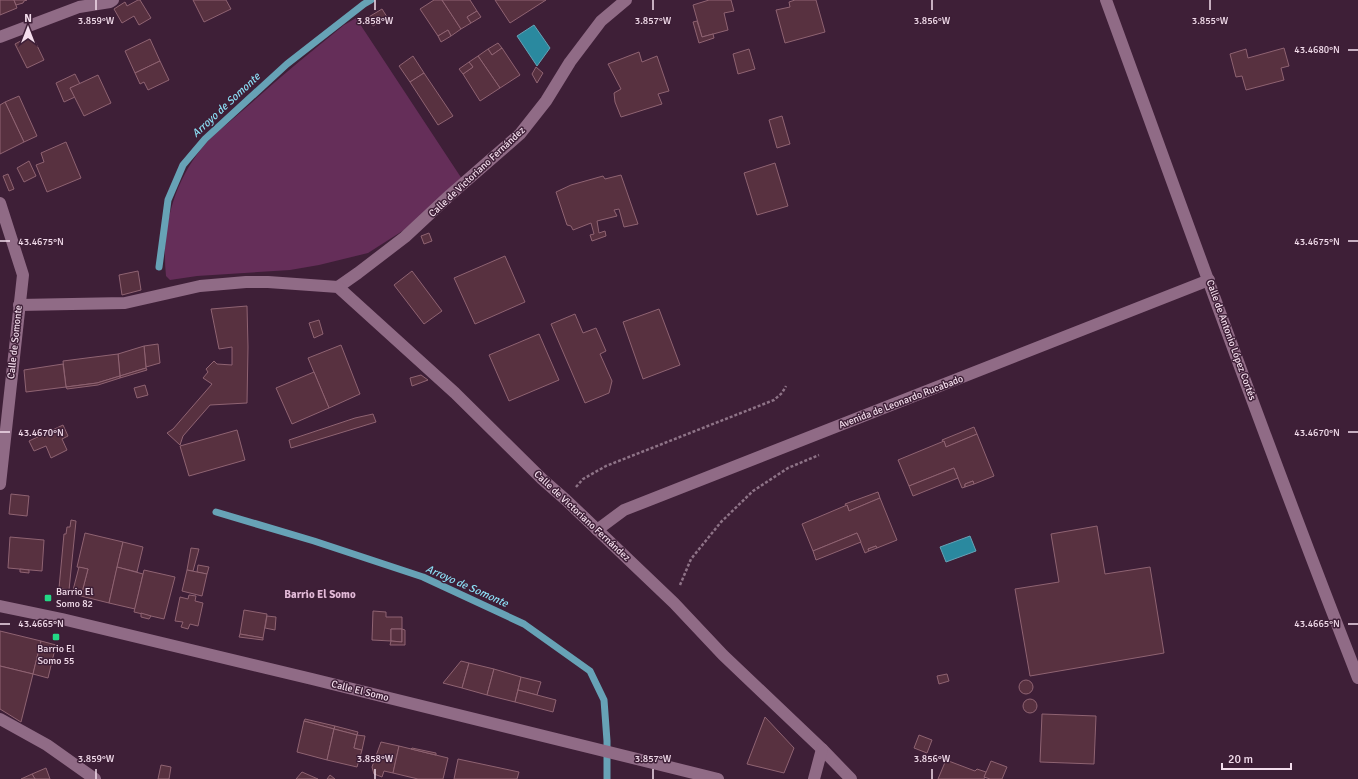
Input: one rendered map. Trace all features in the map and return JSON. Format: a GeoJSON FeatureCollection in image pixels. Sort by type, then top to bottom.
{"type":"FeatureCollection","features":[{"type":"Feature","properties":{"kind":"street"},"geometry":{"type":"LineString","coordinates":[[0,37],[79,7],[110,2],[112,0]]}},
{"type":"Feature","properties":{"kind":"street","name":"Calle de Victoriano Fernández"},"geometry":{"type":"LineString","coordinates":[[626,0],[601,21],[570,62],[546,101],[520,134],[450,195],[406,237],[338,287],[454,393],[542,479],[674,603],[722,655],[822,749],[851,779]]}},
{"type":"Feature","properties":{"kind":"street","name":"Calle de Antonio López Cortés"},"geometry":{"type":"LineString","coordinates":[[1106,0],[1326,598],[1358,678]]}},
{"type":"Feature","properties":{"kind":"street","name":"Calle de Somonte"},"geometry":{"type":"LineString","coordinates":[[0,203],[23,275],[0,484]]}},
{"type":"Feature","properties":{"kind":"street","name":"Avenida de Leonardo Rucabado"},"geometry":{"type":"LineString","coordinates":[[597,530],[624,510],[1209,280]]}},
{"type":"Feature","properties":{"kind":"street"},"geometry":{"type":"LineString","coordinates":[[19,305],[126,303],[200,286],[246,282],[338,287]]}},
{"type":"Feature","properties":{"kind":"street","name":"Calle El Somo"},"geometry":{"type":"LineString","coordinates":[[0,606],[77,623],[718,779]]}},
{"type":"Feature","properties":{"kind":"street"},"geometry":{"type":"LineString","coordinates":[[0,719],[47,745],[95,779]]}},
{"type":"Feature","properties":{"kind":"street"},"geometry":{"type":"LineString","coordinates":[[814,779],[822,749]]}},
{"type":"Feature","properties":{"kind":"path"},"geometry":{"type":"LineString","coordinates":[[566,500],[583,479],[606,466],[774,400],[782,393],[786,386]]}},
{"type":"Feature","properties":{"kind":"path"},"geometry":{"type":"LineString","coordinates":[[674,603],[691,559],[721,522],[753,491],[788,468],[821,454]]}},
{"type":"Feature","properties":{"kind":"shaded area"},"geometry":{"type":"Polygon","coordinates":[[[356,18],[462,179],[404,230],[368,253],[319,265],[290,270],[197,276],[170,280],[166,276],[165,258],[168,222],[178,187],[196,155],[213,136],[272,84],[344,25],[356,18]]]}},
{"type":"Feature","properties":{"kind":"water"},"geometry":{"type":"Polygon","coordinates":[[[534,25],[550,48],[537,66],[517,36],[534,25]]]}},
{"type":"Feature","properties":{"kind":"water"},"geometry":{"type":"Polygon","coordinates":[[[970,536],[976,551],[946,562],[940,547],[970,536]]]}},
{"type":"Feature","properties":{"kind":"building"},"geometry":{"type":"Polygon","coordinates":[[[0,0],[14,0],[17,8],[0,15],[0,0]]]}},
{"type":"Feature","properties":{"kind":"building"},"geometry":{"type":"Polygon","coordinates":[[[14,0],[27,0],[16,5],[14,0]]]}},
{"type":"Feature","properties":{"kind":"building"},"geometry":{"type":"Polygon","coordinates":[[[140,0],[151,18],[139,25],[134,16],[122,23],[114,9],[125,2],[127,6],[140,0]]]}},
{"type":"Feature","properties":{"kind":"building"},"geometry":{"type":"Polygon","coordinates":[[[193,0],[226,0],[231,9],[204,22],[193,0]]]}},
{"type":"Feature","properties":{"kind":"building"},"geometry":{"type":"Polygon","coordinates":[[[434,0],[442,0],[461,29],[451,36],[448,30],[438,36],[420,9],[434,0]]]}},
{"type":"Feature","properties":{"kind":"building"},"geometry":{"type":"Polygon","coordinates":[[[442,0],[470,0],[477,11],[467,17],[471,23],[461,29],[442,0]]]}},
{"type":"Feature","properties":{"kind":"building"},"geometry":{"type":"Polygon","coordinates":[[[495,0],[546,0],[510,23],[495,0]]]}},
{"type":"Feature","properties":{"kind":"building"},"geometry":{"type":"Polygon","coordinates":[[[709,0],[731,0],[734,11],[724,13],[728,30],[702,37],[693,5],[709,0]]]}},
{"type":"Feature","properties":{"kind":"building"},"geometry":{"type":"Polygon","coordinates":[[[795,0],[816,0],[825,32],[785,43],[776,10],[790,7],[789,2],[795,0]]]}},
{"type":"Feature","properties":{"kind":"building"},"geometry":{"type":"Polygon","coordinates":[[[382,9],[387,17],[373,26],[367,18],[382,9]]]}},
{"type":"Feature","properties":{"kind":"building"},"geometry":{"type":"Polygon","coordinates":[[[477,11],[481,17],[471,23],[467,17],[477,11]]]}},
{"type":"Feature","properties":{"kind":"building"},"geometry":{"type":"Polygon","coordinates":[[[697,21],[702,37],[713,34],[714,38],[699,43],[693,22],[697,21]]]}},
{"type":"Feature","properties":{"kind":"building"},"geometry":{"type":"Polygon","coordinates":[[[448,30],[451,36],[441,42],[438,36],[448,30]]]}},
{"type":"Feature","properties":{"kind":"building"},"geometry":{"type":"Polygon","coordinates":[[[32,35],[44,60],[27,68],[15,44],[32,35]]]}},
{"type":"Feature","properties":{"kind":"building"},"geometry":{"type":"Polygon","coordinates":[[[150,39],[160,61],[135,73],[125,51],[150,39]]]}},
{"type":"Feature","properties":{"kind":"building"},"geometry":{"type":"Polygon","coordinates":[[[498,43],[502,48],[492,55],[488,49],[498,43]]]}},
{"type":"Feature","properties":{"kind":"building"},"geometry":{"type":"Polygon","coordinates":[[[502,48],[520,75],[500,88],[478,56],[488,49],[492,55],[502,48]]]}},
{"type":"Feature","properties":{"kind":"building"},"geometry":{"type":"Polygon","coordinates":[[[1284,48],[1289,66],[1281,68],[1284,80],[1246,90],[1242,76],[1236,77],[1230,54],[1246,49],[1248,58],[1284,48]]]}},
{"type":"Feature","properties":{"kind":"building"},"geometry":{"type":"Polygon","coordinates":[[[749,49],[755,69],[738,74],[733,54],[749,49]]]}},
{"type":"Feature","properties":{"kind":"building"},"geometry":{"type":"Polygon","coordinates":[[[639,52],[642,62],[657,56],[669,91],[658,94],[662,104],[621,117],[615,102],[614,93],[621,89],[608,64],[639,52]]]}},
{"type":"Feature","properties":{"kind":"building"},"geometry":{"type":"Polygon","coordinates":[[[413,56],[424,73],[410,82],[399,66],[413,56]]]}},
{"type":"Feature","properties":{"kind":"building"},"geometry":{"type":"Polygon","coordinates":[[[478,56],[500,88],[480,101],[463,74],[473,67],[469,62],[478,56]]]}},
{"type":"Feature","properties":{"kind":"building"},"geometry":{"type":"Polygon","coordinates":[[[160,61],[169,80],[148,90],[144,82],[140,84],[135,73],[160,61]]]}},
{"type":"Feature","properties":{"kind":"building"},"geometry":{"type":"Polygon","coordinates":[[[469,62],[473,67],[463,74],[459,69],[469,62]]]}},
{"type":"Feature","properties":{"kind":"building"},"geometry":{"type":"Polygon","coordinates":[[[536,67],[543,73],[537,83],[532,74],[536,67]]]}},
{"type":"Feature","properties":{"kind":"building"},"geometry":{"type":"Polygon","coordinates":[[[424,73],[453,116],[438,125],[410,82],[424,73]]]}},
{"type":"Feature","properties":{"kind":"building"},"geometry":{"type":"Polygon","coordinates":[[[75,74],[80,84],[70,88],[75,97],[64,102],[56,83],[75,74]]]}},
{"type":"Feature","properties":{"kind":"building"},"geometry":{"type":"Polygon","coordinates":[[[98,75],[111,103],[84,116],[70,88],[98,75]]]}},
{"type":"Feature","properties":{"kind":"building"},"geometry":{"type":"Polygon","coordinates":[[[19,96],[37,136],[24,142],[5,102],[19,96]]]}},
{"type":"Feature","properties":{"kind":"building"},"geometry":{"type":"Polygon","coordinates":[[[5,102],[24,142],[0,154],[0,105],[5,102]]]}},
{"type":"Feature","properties":{"kind":"building"},"geometry":{"type":"Polygon","coordinates":[[[782,116],[790,144],[777,148],[769,120],[782,116]]]}},
{"type":"Feature","properties":{"kind":"building"},"geometry":{"type":"Polygon","coordinates":[[[66,142],[81,178],[47,192],[36,165],[44,162],[41,153],[66,142]]]}},
{"type":"Feature","properties":{"kind":"building"},"geometry":{"type":"Polygon","coordinates":[[[29,161],[36,176],[24,182],[17,168],[29,161]]]}},
{"type":"Feature","properties":{"kind":"building"},"geometry":{"type":"Polygon","coordinates":[[[775,163],[788,206],[757,215],[744,173],[775,163]]]}},
{"type":"Feature","properties":{"kind":"building"},"geometry":{"type":"Polygon","coordinates":[[[8,174],[14,189],[9,191],[3,176],[8,174]]]}},
{"type":"Feature","properties":{"kind":"building"},"geometry":{"type":"Polygon","coordinates":[[[621,175],[638,224],[624,227],[619,209],[614,210],[617,216],[597,221],[599,233],[605,231],[606,236],[592,241],[590,235],[594,234],[591,223],[573,230],[571,226],[567,225],[556,192],[571,185],[603,176],[605,179],[621,175]]]}},
{"type":"Feature","properties":{"kind":"building"},"geometry":{"type":"Polygon","coordinates":[[[429,233],[432,241],[424,244],[421,236],[429,233]]]}},
{"type":"Feature","properties":{"kind":"building"},"geometry":{"type":"Polygon","coordinates":[[[505,256],[525,302],[475,324],[454,278],[505,256]]]}},
{"type":"Feature","properties":{"kind":"building"},"geometry":{"type":"Polygon","coordinates":[[[138,271],[141,290],[122,295],[119,275],[138,271]]]}},
{"type":"Feature","properties":{"kind":"building"},"geometry":{"type":"Polygon","coordinates":[[[412,271],[442,311],[424,324],[394,285],[412,271]]]}},
{"type":"Feature","properties":{"kind":"building"},"geometry":{"type":"Polygon","coordinates":[[[247,306],[247,403],[210,405],[183,436],[180,445],[167,433],[173,429],[212,384],[203,378],[208,372],[206,369],[214,361],[217,364],[232,365],[232,347],[219,349],[211,309],[247,306]]]}},
{"type":"Feature","properties":{"kind":"building"},"geometry":{"type":"Polygon","coordinates":[[[659,309],[680,365],[643,379],[623,322],[659,309]]]}},
{"type":"Feature","properties":{"kind":"building"},"geometry":{"type":"Polygon","coordinates":[[[575,314],[583,333],[596,328],[606,351],[600,354],[612,381],[609,393],[585,403],[551,324],[575,314]]]}},
{"type":"Feature","properties":{"kind":"building"},"geometry":{"type":"Polygon","coordinates":[[[319,320],[323,334],[314,338],[309,323],[319,320]]]}},
{"type":"Feature","properties":{"kind":"building"},"geometry":{"type":"Polygon","coordinates":[[[539,334],[559,380],[509,401],[489,355],[539,334]]]}},
{"type":"Feature","properties":{"kind":"building"},"geometry":{"type":"Polygon","coordinates":[[[158,344],[160,363],[146,367],[144,346],[158,344]]]}},
{"type":"Feature","properties":{"kind":"building"},"geometry":{"type":"Polygon","coordinates":[[[341,345],[360,394],[329,408],[308,358],[341,345]]]}},
{"type":"Feature","properties":{"kind":"building"},"geometry":{"type":"Polygon","coordinates":[[[144,346],[146,368],[120,376],[118,354],[144,346]]]}},
{"type":"Feature","properties":{"kind":"building"},"geometry":{"type":"Polygon","coordinates":[[[118,354],[120,376],[97,383],[66,387],[63,361],[118,354]]]}},
{"type":"Feature","properties":{"kind":"building"},"geometry":{"type":"Polygon","coordinates":[[[63,364],[66,387],[26,392],[24,370],[63,364]]]}},
{"type":"Feature","properties":{"kind":"building"},"geometry":{"type":"Polygon","coordinates":[[[146,368],[147,370],[120,378],[120,376],[146,368]]]}},
{"type":"Feature","properties":{"kind":"building"},"geometry":{"type":"Polygon","coordinates":[[[314,372],[329,408],[292,424],[276,388],[314,372]]]}},
{"type":"Feature","properties":{"kind":"building"},"geometry":{"type":"Polygon","coordinates":[[[421,375],[428,380],[412,386],[410,378],[421,375]]]}},
{"type":"Feature","properties":{"kind":"building"},"geometry":{"type":"Polygon","coordinates":[[[120,376],[120,378],[98,385],[67,389],[66,387],[97,383],[120,376]]]}},
{"type":"Feature","properties":{"kind":"building"},"geometry":{"type":"Polygon","coordinates":[[[145,385],[148,395],[137,398],[134,388],[145,385]]]}},
{"type":"Feature","properties":{"kind":"building"},"geometry":{"type":"Polygon","coordinates":[[[373,414],[376,422],[291,448],[289,440],[355,418],[373,414]]]}},
{"type":"Feature","properties":{"kind":"building"},"geometry":{"type":"Polygon","coordinates":[[[63,425],[68,436],[62,439],[67,450],[51,458],[46,446],[34,451],[29,441],[63,425]]]}},
{"type":"Feature","properties":{"kind":"building"},"geometry":{"type":"Polygon","coordinates":[[[974,427],[977,434],[946,447],[944,441],[943,442],[942,440],[974,427]]]}},
{"type":"Feature","properties":{"kind":"building"},"geometry":{"type":"Polygon","coordinates":[[[237,430],[245,460],[189,476],[180,446],[237,430]]]}},
{"type":"Feature","properties":{"kind":"building"},"geometry":{"type":"Polygon","coordinates":[[[977,434],[994,476],[974,484],[973,481],[965,484],[965,487],[962,488],[954,468],[909,486],[898,460],[944,441],[946,447],[977,434]]]}},
{"type":"Feature","properties":{"kind":"building"},"geometry":{"type":"Polygon","coordinates":[[[954,468],[958,478],[913,496],[909,486],[954,468]]]}},
{"type":"Feature","properties":{"kind":"building"},"geometry":{"type":"Polygon","coordinates":[[[973,481],[974,484],[965,487],[965,484],[973,481]]]}},
{"type":"Feature","properties":{"kind":"building"},"geometry":{"type":"Polygon","coordinates":[[[878,492],[880,498],[849,511],[847,505],[846,506],[845,504],[878,492]]]}},
{"type":"Feature","properties":{"kind":"building"},"geometry":{"type":"Polygon","coordinates":[[[11,494],[29,496],[27,516],[9,514],[11,494]]]}},
{"type":"Feature","properties":{"kind":"building"},"geometry":{"type":"Polygon","coordinates":[[[880,498],[897,540],[877,548],[876,546],[868,549],[869,551],[865,553],[857,533],[813,551],[802,524],[847,505],[849,511],[880,498]]]}},
{"type":"Feature","properties":{"kind":"building"},"geometry":{"type":"Polygon","coordinates":[[[71,520],[76,521],[69,590],[59,588],[64,534],[66,534],[67,527],[70,527],[71,520]]]}},
{"type":"Feature","properties":{"kind":"building"},"geometry":{"type":"Polygon","coordinates":[[[1097,526],[1105,574],[1150,567],[1164,653],[1030,676],[1015,589],[1059,582],[1051,534],[1097,526]]]}},
{"type":"Feature","properties":{"kind":"building"},"geometry":{"type":"Polygon","coordinates":[[[85,533],[123,542],[109,603],[81,596],[88,569],[77,567],[85,533]]]}},
{"type":"Feature","properties":{"kind":"building"},"geometry":{"type":"Polygon","coordinates":[[[857,533],[861,542],[816,560],[813,551],[857,533]]]}},
{"type":"Feature","properties":{"kind":"building"},"geometry":{"type":"Polygon","coordinates":[[[10,537],[44,540],[42,571],[8,568],[10,537]]]}},
{"type":"Feature","properties":{"kind":"building"},"geometry":{"type":"Polygon","coordinates":[[[123,542],[143,547],[137,572],[117,567],[123,542]]]}},
{"type":"Feature","properties":{"kind":"building"},"geometry":{"type":"Polygon","coordinates":[[[876,546],[877,548],[869,551],[868,549],[876,546]]]}},
{"type":"Feature","properties":{"kind":"building"},"geometry":{"type":"Polygon","coordinates":[[[191,548],[199,549],[193,571],[187,570],[191,548]]]}},
{"type":"Feature","properties":{"kind":"building"},"geometry":{"type":"Polygon","coordinates":[[[198,565],[209,567],[207,574],[197,572],[198,565]]]}},
{"type":"Feature","properties":{"kind":"building"},"geometry":{"type":"Polygon","coordinates":[[[79,567],[88,569],[81,596],[72,594],[79,567]]]}},
{"type":"Feature","properties":{"kind":"building"},"geometry":{"type":"Polygon","coordinates":[[[117,567],[143,574],[135,609],[109,603],[117,567]]]}},
{"type":"Feature","properties":{"kind":"building"},"geometry":{"type":"Polygon","coordinates":[[[20,569],[29,570],[29,573],[20,572],[20,569]]]}},
{"type":"Feature","properties":{"kind":"building"},"geometry":{"type":"Polygon","coordinates":[[[144,570],[175,577],[164,619],[134,612],[144,570]]]}},
{"type":"Feature","properties":{"kind":"building"},"geometry":{"type":"Polygon","coordinates":[[[187,570],[207,574],[202,596],[182,591],[187,570]]]}},
{"type":"Feature","properties":{"kind":"building"},"geometry":{"type":"Polygon","coordinates":[[[189,595],[196,596],[195,601],[203,603],[198,626],[190,624],[188,629],[181,627],[183,622],[175,621],[180,597],[188,599],[189,595]]]}},
{"type":"Feature","properties":{"kind":"building"},"geometry":{"type":"Polygon","coordinates":[[[244,610],[267,614],[263,638],[240,634],[244,610]]]}},
{"type":"Feature","properties":{"kind":"building"},"geometry":{"type":"Polygon","coordinates":[[[373,611],[386,612],[386,617],[402,617],[402,629],[391,629],[391,641],[372,640],[373,611]]]}},
{"type":"Feature","properties":{"kind":"building"},"geometry":{"type":"Polygon","coordinates":[[[141,613],[151,616],[149,619],[141,617],[141,613]]]}},
{"type":"Feature","properties":{"kind":"building"},"geometry":{"type":"Polygon","coordinates":[[[267,616],[276,617],[275,630],[265,628],[267,616]]]}},
{"type":"Feature","properties":{"kind":"building"},"geometry":{"type":"Polygon","coordinates":[[[391,629],[402,629],[402,642],[391,641],[391,629]]]}},
{"type":"Feature","properties":{"kind":"building"},"geometry":{"type":"Polygon","coordinates":[[[402,629],[405,630],[405,645],[390,645],[391,641],[402,642],[402,629]]]}},
{"type":"Feature","properties":{"kind":"building"},"geometry":{"type":"Polygon","coordinates":[[[0,631],[41,641],[33,674],[0,666],[0,631]]]}},
{"type":"Feature","properties":{"kind":"building"},"geometry":{"type":"Polygon","coordinates":[[[240,634],[263,638],[263,640],[239,637],[240,634]]]}},
{"type":"Feature","properties":{"kind":"building"},"geometry":{"type":"Polygon","coordinates":[[[41,641],[56,645],[48,678],[33,674],[41,641]]]}},
{"type":"Feature","properties":{"kind":"building"},"geometry":{"type":"Polygon","coordinates":[[[461,661],[469,663],[462,688],[443,683],[461,661]]]}},
{"type":"Feature","properties":{"kind":"building"},"geometry":{"type":"Polygon","coordinates":[[[469,663],[494,669],[487,695],[462,688],[469,663]]]}},
{"type":"Feature","properties":{"kind":"building"},"geometry":{"type":"Polygon","coordinates":[[[0,666],[33,674],[21,722],[0,709],[0,666]]]}},
{"type":"Feature","properties":{"kind":"building"},"geometry":{"type":"Polygon","coordinates":[[[494,669],[521,677],[515,702],[487,695],[494,669]]]}},
{"type":"Feature","properties":{"kind":"building"},"geometry":{"type":"Polygon","coordinates":[[[947,674],[949,681],[939,684],[937,676],[947,674]]]}},
{"type":"Feature","properties":{"kind":"building"},"geometry":{"type":"Polygon","coordinates":[[[521,677],[541,682],[537,695],[518,690],[521,677]]]}},
{"type":"Feature","properties":{"kind":"building"},"geometry":{"type":"Polygon","coordinates":[[[1023,680],[1029,680],[1033,684],[1033,690],[1029,694],[1023,694],[1019,690],[1019,684],[1023,680]]]}},
{"type":"Feature","properties":{"kind":"building"},"geometry":{"type":"Polygon","coordinates":[[[518,690],[556,700],[553,712],[515,702],[518,690]]]}},
{"type":"Feature","properties":{"kind":"building"},"geometry":{"type":"Polygon","coordinates":[[[1027,699],[1033,699],[1037,703],[1037,709],[1033,713],[1027,713],[1023,709],[1023,703],[1027,699]]]}},
{"type":"Feature","properties":{"kind":"building"},"geometry":{"type":"Polygon","coordinates":[[[1042,714],[1096,716],[1094,764],[1040,762],[1042,714]]]}},
{"type":"Feature","properties":{"kind":"building"},"geometry":{"type":"Polygon","coordinates":[[[765,717],[794,748],[784,773],[747,764],[765,717]]]}},
{"type":"Feature","properties":{"kind":"building"},"geometry":{"type":"Polygon","coordinates":[[[305,719],[335,726],[334,729],[304,721],[305,719]]]}},
{"type":"Feature","properties":{"kind":"building"},"geometry":{"type":"Polygon","coordinates":[[[304,721],[334,729],[327,760],[297,752],[304,721]]]}},
{"type":"Feature","properties":{"kind":"building"},"geometry":{"type":"Polygon","coordinates":[[[335,726],[358,732],[357,735],[334,729],[335,726]]]}},
{"type":"Feature","properties":{"kind":"building"},"geometry":{"type":"Polygon","coordinates":[[[334,729],[357,735],[354,748],[362,750],[357,767],[327,760],[334,729]]]}},
{"type":"Feature","properties":{"kind":"building"},"geometry":{"type":"Polygon","coordinates":[[[357,735],[365,736],[362,750],[354,748],[357,735]]]}},
{"type":"Feature","properties":{"kind":"building"},"geometry":{"type":"Polygon","coordinates":[[[919,735],[932,740],[927,753],[914,748],[919,735]]]}},
{"type":"Feature","properties":{"kind":"building"},"geometry":{"type":"Polygon","coordinates":[[[381,742],[399,746],[393,773],[384,771],[382,777],[374,774],[372,767],[381,742]]]}},
{"type":"Feature","properties":{"kind":"building"},"geometry":{"type":"Polygon","coordinates":[[[399,746],[448,758],[443,779],[418,779],[393,773],[399,746]]]}},
{"type":"Feature","properties":{"kind":"building"},"geometry":{"type":"Polygon","coordinates":[[[411,749],[436,753],[436,755],[411,749]]]}},
{"type":"Feature","properties":{"kind":"building"},"geometry":{"type":"Polygon","coordinates":[[[458,759],[519,772],[517,779],[454,779],[458,759]]]}},
{"type":"Feature","properties":{"kind":"building"},"geometry":{"type":"Polygon","coordinates":[[[946,760],[975,771],[977,769],[986,772],[984,779],[938,779],[946,760]]]}},
{"type":"Feature","properties":{"kind":"building"},"geometry":{"type":"Polygon","coordinates":[[[991,761],[1007,767],[1002,779],[990,779],[984,777],[991,761]]]}},
{"type":"Feature","properties":{"kind":"building"},"geometry":{"type":"Polygon","coordinates":[[[161,765],[171,767],[169,779],[158,779],[161,765]]]}},
{"type":"Feature","properties":{"kind":"building"},"geometry":{"type":"Polygon","coordinates":[[[46,768],[50,779],[35,779],[32,774],[46,768]]]}},
{"type":"Feature","properties":{"kind":"building"},"geometry":{"type":"Polygon","coordinates":[[[302,772],[318,779],[296,779],[302,772]]]}},
{"type":"Feature","properties":{"kind":"building"},"geometry":{"type":"Polygon","coordinates":[[[32,774],[35,779],[21,779],[32,774]]]}},
{"type":"Feature","properties":{"kind":"building"},"geometry":{"type":"Polygon","coordinates":[[[330,775],[335,779],[327,779],[330,775]]]}},
{"type":"Feature","properties":{"kind":"waterway","name":"Arroyo de Somonte"},"geometry":{"type":"LineString","coordinates":[[159,267],[168,200],[183,165],[205,139],[287,64],[371,0]]}},
{"type":"Feature","properties":{"kind":"waterway","name":"Arroyo de Somonte"},"geometry":{"type":"LineString","coordinates":[[216,512],[314,541],[423,577],[524,624],[590,671],[604,700],[607,741],[607,779]]}},
{"type":"Feature","properties":{"kind":"place","name":"Barrio El Somo 82"},"geometry":{"type":"Point","coordinates":[48,598]}},
{"type":"Feature","properties":{"kind":"place","name":"Barrio El Somo 55"},"geometry":{"type":"Point","coordinates":[56,637]}},
{"type":"Feature","properties":{"kind":"district","name":"Barrio El Somo"},"geometry":{"type":"Point","coordinates":[320,594]}}]}
